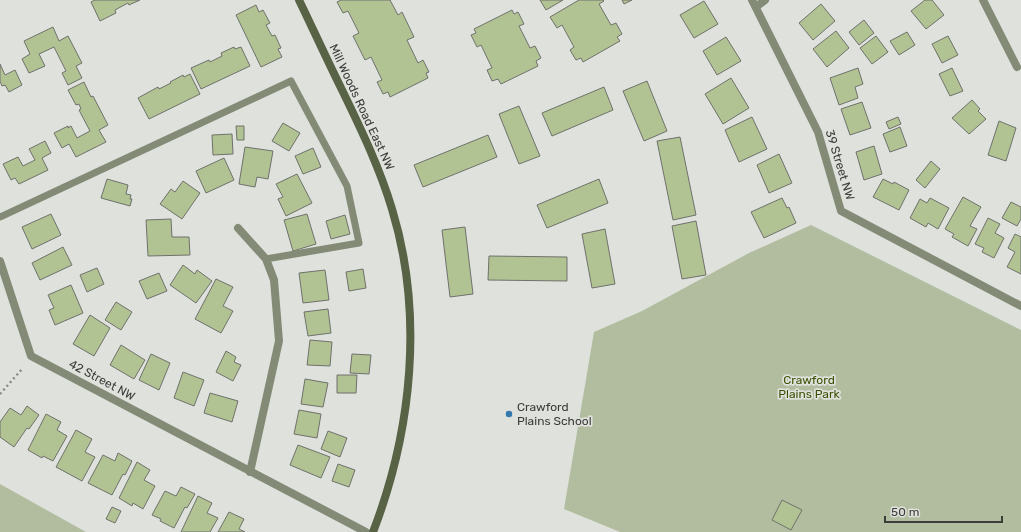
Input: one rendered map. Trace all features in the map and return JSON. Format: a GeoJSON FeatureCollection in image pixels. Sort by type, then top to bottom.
{"type":"FeatureCollection","features":[{"type":"Feature","properties":{"kind":"street","name":"Mill Woods Road East NW"},"geometry":{"type":"LineString","coordinates":[[299,0],[366,139],[380,173],[392,209],[404,260],[408,294],[410,340],[409,372],[405,408],[393,475],[374,532]]}},
{"type":"Feature","properties":{"kind":"street","name":"39 Street NW"},"geometry":{"type":"LineString","coordinates":[[765,0],[754,4],[818,132],[841,211],[1021,306]]}},
{"type":"Feature","properties":{"kind":"street"},"geometry":{"type":"LineString","coordinates":[[983,0],[1019,67]]}},
{"type":"Feature","properties":{"kind":"street"},"geometry":{"type":"LineString","coordinates":[[238,228],[266,259],[274,280],[279,341],[250,472]]}},
{"type":"Feature","properties":{"kind":"street","name":"42 Street NW"},"geometry":{"type":"LineString","coordinates":[[0,261],[31,356],[366,532]]}},
{"type":"Feature","properties":{"kind":"lane"},"geometry":{"type":"LineString","coordinates":[[0,217],[291,81],[347,186],[359,243],[266,259]]}},
{"type":"Feature","properties":{"kind":"path"},"geometry":{"type":"LineString","coordinates":[[0,394],[23,368]]}},
{"type":"Feature","properties":{"kind":"green space","name":"Crawford Plains Park"},"geometry":{"type":"Polygon","coordinates":[[[811,225],[1021,330],[1021,532],[620,532],[564,509],[594,332],[642,311],[749,253],[811,225]]]}},
{"type":"Feature","properties":{"kind":"green space"},"geometry":{"type":"Polygon","coordinates":[[[0,484],[86,532],[0,532],[0,484]]]}},
{"type":"Feature","properties":{"kind":"building"},"geometry":{"type":"Polygon","coordinates":[[[95,0],[140,0],[129,5],[128,3],[115,10],[116,13],[100,21],[91,2],[95,0]]]}},
{"type":"Feature","properties":{"kind":"building"},"geometry":{"type":"Polygon","coordinates":[[[341,0],[390,0],[398,15],[402,12],[414,37],[407,40],[418,63],[423,60],[429,72],[426,73],[428,78],[390,97],[388,92],[383,94],[377,82],[382,80],[371,57],[365,60],[353,36],[359,33],[348,11],[343,13],[337,2],[341,0]]]}},
{"type":"Feature","properties":{"kind":"building"},"geometry":{"type":"Polygon","coordinates":[[[540,0],[563,0],[546,10],[540,0]]]}},
{"type":"Feature","properties":{"kind":"building"},"geometry":{"type":"Polygon","coordinates":[[[579,0],[603,0],[604,1],[599,4],[611,25],[616,23],[622,34],[617,37],[620,41],[583,62],[581,58],[576,60],[570,50],[574,47],[562,25],[557,28],[550,17],[579,0]]]}},
{"type":"Feature","properties":{"kind":"building"},"geometry":{"type":"Polygon","coordinates":[[[622,0],[632,0],[624,4],[622,0]]]}},
{"type":"Feature","properties":{"kind":"building"},"geometry":{"type":"Polygon","coordinates":[[[925,0],[932,0],[944,15],[926,29],[911,11],[925,0]]]}},
{"type":"Feature","properties":{"kind":"building"},"geometry":{"type":"Polygon","coordinates":[[[704,1],[718,24],[694,38],[680,15],[704,1]]]}},
{"type":"Feature","properties":{"kind":"building"},"geometry":{"type":"Polygon","coordinates":[[[821,4],[835,21],[813,40],[799,23],[821,4]]]}},
{"type":"Feature","properties":{"kind":"building"},"geometry":{"type":"Polygon","coordinates":[[[256,5],[259,12],[263,10],[270,23],[266,25],[272,36],[275,35],[281,48],[278,49],[282,57],[261,67],[236,15],[256,5]]]}},
{"type":"Feature","properties":{"kind":"building"},"geometry":{"type":"Polygon","coordinates":[[[512,10],[514,14],[518,12],[524,24],[519,26],[530,48],[535,46],[541,58],[536,61],[538,66],[501,84],[498,79],[492,81],[487,70],[492,68],[481,45],[477,47],[471,35],[476,33],[474,29],[512,10]]]}},
{"type":"Feature","properties":{"kind":"building"},"geometry":{"type":"Polygon","coordinates":[[[864,20],[874,33],[859,45],[849,32],[864,20]]]}},
{"type":"Feature","properties":{"kind":"building"},"geometry":{"type":"Polygon","coordinates":[[[53,27],[59,41],[68,36],[82,63],[76,66],[82,78],[68,85],[62,73],[66,71],[54,47],[39,54],[45,66],[29,73],[22,59],[30,54],[24,41],[53,27]]]}},
{"type":"Feature","properties":{"kind":"building"},"geometry":{"type":"Polygon","coordinates":[[[836,31],[849,48],[827,67],[813,49],[836,31]]]}},
{"type":"Feature","properties":{"kind":"building"},"geometry":{"type":"Polygon","coordinates":[[[907,32],[915,45],[899,55],[890,41],[907,32]]]}},
{"type":"Feature","properties":{"kind":"building"},"geometry":{"type":"Polygon","coordinates":[[[876,36],[888,52],[872,64],[860,48],[876,36]]]}},
{"type":"Feature","properties":{"kind":"building"},"geometry":{"type":"Polygon","coordinates":[[[948,36],[958,55],[942,63],[932,44],[948,36]]]}},
{"type":"Feature","properties":{"kind":"building"},"geometry":{"type":"Polygon","coordinates":[[[726,37],[741,61],[717,75],[703,51],[726,37]]]}},
{"type":"Feature","properties":{"kind":"building"},"geometry":{"type":"Polygon","coordinates":[[[234,47],[235,49],[241,47],[250,66],[201,89],[191,68],[209,60],[210,62],[222,56],[221,53],[234,47]]]}},
{"type":"Feature","properties":{"kind":"building"},"geometry":{"type":"Polygon","coordinates":[[[0,64],[5,75],[15,70],[22,85],[9,92],[5,85],[2,86],[0,81],[0,64]]]}},
{"type":"Feature","properties":{"kind":"building"},"geometry":{"type":"Polygon","coordinates":[[[858,68],[863,84],[855,87],[858,98],[839,105],[830,78],[858,68]]]}},
{"type":"Feature","properties":{"kind":"building"},"geometry":{"type":"Polygon","coordinates":[[[952,68],[963,91],[950,96],[939,74],[952,68]]]}},
{"type":"Feature","properties":{"kind":"building"},"geometry":{"type":"Polygon","coordinates":[[[190,74],[200,94],[149,119],[138,98],[158,87],[159,89],[171,83],[170,82],[183,75],[184,77],[190,74]]]}},
{"type":"Feature","properties":{"kind":"building"},"geometry":{"type":"Polygon","coordinates":[[[731,78],[749,108],[723,124],[705,94],[731,78]]]}},
{"type":"Feature","properties":{"kind":"building"},"geometry":{"type":"Polygon","coordinates":[[[647,81],[667,131],[644,141],[623,91],[647,81]]]}},
{"type":"Feature","properties":{"kind":"building"},"geometry":{"type":"Polygon","coordinates":[[[84,82],[108,125],[99,130],[106,142],[76,157],[69,144],[62,148],[54,133],[71,126],[77,138],[90,131],[79,110],[81,109],[79,104],[76,105],[68,90],[84,82]]]}},
{"type":"Feature","properties":{"kind":"building"},"geometry":{"type":"Polygon","coordinates":[[[604,87],[613,110],[552,136],[542,113],[604,87]]]}},
{"type":"Feature","properties":{"kind":"building"},"geometry":{"type":"Polygon","coordinates":[[[972,100],[980,109],[978,111],[986,119],[969,134],[952,118],[972,100]]]}},
{"type":"Feature","properties":{"kind":"building"},"geometry":{"type":"Polygon","coordinates":[[[862,102],[871,128],[850,135],[841,109],[862,102]]]}},
{"type":"Feature","properties":{"kind":"building"},"geometry":{"type":"Polygon","coordinates":[[[519,106],[540,156],[519,164],[499,114],[519,106]]]}},
{"type":"Feature","properties":{"kind":"building"},"geometry":{"type":"Polygon","coordinates":[[[752,117],[767,149],[739,162],[725,130],[752,117]]]}},
{"type":"Feature","properties":{"kind":"building"},"geometry":{"type":"Polygon","coordinates":[[[898,117],[901,124],[889,129],[886,122],[898,117]]]}},
{"type":"Feature","properties":{"kind":"building"},"geometry":{"type":"Polygon","coordinates":[[[999,121],[1016,128],[1006,161],[988,155],[999,121]]]}},
{"type":"Feature","properties":{"kind":"building"},"geometry":{"type":"Polygon","coordinates":[[[283,123],[300,133],[289,151],[272,141],[283,123]]]}},
{"type":"Feature","properties":{"kind":"building"},"geometry":{"type":"Polygon","coordinates":[[[236,126],[244,126],[244,140],[237,140],[236,126]]]}},
{"type":"Feature","properties":{"kind":"building"},"geometry":{"type":"Polygon","coordinates":[[[900,127],[907,146],[890,152],[883,134],[900,127]]]}},
{"type":"Feature","properties":{"kind":"building"},"geometry":{"type":"Polygon","coordinates":[[[232,134],[233,154],[213,155],[212,135],[232,134]]]}},
{"type":"Feature","properties":{"kind":"building"},"geometry":{"type":"Polygon","coordinates":[[[488,135],[497,157],[423,187],[414,165],[488,135]]]}},
{"type":"Feature","properties":{"kind":"building"},"geometry":{"type":"Polygon","coordinates":[[[680,137],[696,215],[673,220],[657,141],[680,137]]]}},
{"type":"Feature","properties":{"kind":"building"},"geometry":{"type":"Polygon","coordinates":[[[45,141],[51,153],[42,158],[48,170],[19,184],[15,178],[11,180],[3,164],[18,157],[23,166],[35,160],[29,149],[45,141]]]}},
{"type":"Feature","properties":{"kind":"building"},"geometry":{"type":"Polygon","coordinates":[[[874,146],[882,174],[864,180],[856,152],[874,146]]]}},
{"type":"Feature","properties":{"kind":"building"},"geometry":{"type":"Polygon","coordinates":[[[245,147],[273,151],[268,179],[257,177],[255,187],[239,184],[245,147]]]}},
{"type":"Feature","properties":{"kind":"building"},"geometry":{"type":"Polygon","coordinates":[[[313,148],[321,167],[303,174],[295,156],[313,148]]]}},
{"type":"Feature","properties":{"kind":"building"},"geometry":{"type":"Polygon","coordinates":[[[779,154],[792,183],[769,193],[757,165],[779,154]]]}},
{"type":"Feature","properties":{"kind":"building"},"geometry":{"type":"Polygon","coordinates":[[[224,158],[234,180],[206,193],[196,171],[224,158]]]}},
{"type":"Feature","properties":{"kind":"building"},"geometry":{"type":"Polygon","coordinates":[[[931,161],[940,169],[925,188],[916,180],[931,161]]]}},
{"type":"Feature","properties":{"kind":"building"},"geometry":{"type":"Polygon","coordinates":[[[297,174],[312,203],[286,216],[278,199],[283,197],[276,184],[297,174]]]}},
{"type":"Feature","properties":{"kind":"building"},"geometry":{"type":"Polygon","coordinates":[[[107,179],[128,185],[126,194],[131,195],[130,199],[132,199],[130,206],[101,198],[107,179]]]}},
{"type":"Feature","properties":{"kind":"building"},"geometry":{"type":"Polygon","coordinates":[[[599,179],[608,203],[547,228],[537,205],[599,179]]]}},
{"type":"Feature","properties":{"kind":"building"},"geometry":{"type":"Polygon","coordinates":[[[883,179],[893,184],[894,182],[909,190],[899,210],[873,197],[883,179]]]}},
{"type":"Feature","properties":{"kind":"building"},"geometry":{"type":"Polygon","coordinates":[[[183,181],[200,193],[182,219],[160,204],[171,189],[175,192],[183,181]]]}},
{"type":"Feature","properties":{"kind":"building"},"geometry":{"type":"Polygon","coordinates":[[[963,197],[981,207],[970,226],[977,229],[968,246],[952,237],[954,234],[945,229],[963,197]]]}},
{"type":"Feature","properties":{"kind":"building"},"geometry":{"type":"Polygon","coordinates":[[[782,198],[787,208],[789,207],[796,223],[764,238],[751,212],[782,198]]]}},
{"type":"Feature","properties":{"kind":"building"},"geometry":{"type":"Polygon","coordinates":[[[930,198],[949,208],[938,229],[928,223],[926,227],[910,218],[920,199],[927,203],[930,198]]]}},
{"type":"Feature","properties":{"kind":"building"},"geometry":{"type":"Polygon","coordinates":[[[1011,202],[1021,207],[1021,219],[1017,226],[1002,218],[1011,202]]]}},
{"type":"Feature","properties":{"kind":"building"},"geometry":{"type":"Polygon","coordinates":[[[51,214],[61,235],[32,249],[22,227],[51,214]]]}},
{"type":"Feature","properties":{"kind":"building"},"geometry":{"type":"Polygon","coordinates":[[[307,214],[316,244],[293,251],[284,220],[307,214]]]}},
{"type":"Feature","properties":{"kind":"building"},"geometry":{"type":"Polygon","coordinates":[[[345,215],[350,234],[331,239],[326,221],[345,215]]]}},
{"type":"Feature","properties":{"kind":"building"},"geometry":{"type":"Polygon","coordinates":[[[988,218],[1000,224],[995,233],[1004,238],[994,258],[982,252],[984,248],[975,244],[988,218]]]}},
{"type":"Feature","properties":{"kind":"building"},"geometry":{"type":"Polygon","coordinates":[[[171,219],[172,237],[189,237],[190,255],[148,256],[146,220],[171,219]]]}},
{"type":"Feature","properties":{"kind":"building"},"geometry":{"type":"Polygon","coordinates":[[[696,221],[706,275],[682,279],[672,226],[696,221]]]}},
{"type":"Feature","properties":{"kind":"building"},"geometry":{"type":"Polygon","coordinates":[[[465,227],[473,294],[450,297],[442,230],[465,227]]]}},
{"type":"Feature","properties":{"kind":"building"},"geometry":{"type":"Polygon","coordinates":[[[605,229],[615,284],[592,288],[582,234],[605,229]]]}},
{"type":"Feature","properties":{"kind":"building"},"geometry":{"type":"Polygon","coordinates":[[[1015,234],[1021,237],[1021,274],[1007,267],[1015,252],[1008,248],[1015,234]]]}},
{"type":"Feature","properties":{"kind":"building"},"geometry":{"type":"Polygon","coordinates":[[[63,247],[72,265],[40,280],[32,263],[63,247]]]}},
{"type":"Feature","properties":{"kind":"building"},"geometry":{"type":"Polygon","coordinates":[[[489,256],[567,257],[567,281],[488,280],[489,256]]]}},
{"type":"Feature","properties":{"kind":"building"},"geometry":{"type":"Polygon","coordinates":[[[183,265],[195,274],[197,270],[212,281],[196,303],[170,285],[183,265]]]}},
{"type":"Feature","properties":{"kind":"building"},"geometry":{"type":"Polygon","coordinates":[[[97,268],[104,284],[87,292],[80,275],[97,268]]]}},
{"type":"Feature","properties":{"kind":"building"},"geometry":{"type":"Polygon","coordinates":[[[363,269],[366,288],[349,291],[346,272],[363,269]]]}},
{"type":"Feature","properties":{"kind":"building"},"geometry":{"type":"Polygon","coordinates":[[[325,270],[329,300],[303,303],[299,273],[325,270]]]}},
{"type":"Feature","properties":{"kind":"building"},"geometry":{"type":"Polygon","coordinates":[[[159,273],[167,291],[147,299],[139,281],[159,273]]]}},
{"type":"Feature","properties":{"kind":"building"},"geometry":{"type":"Polygon","coordinates":[[[216,279],[233,287],[223,306],[233,311],[221,333],[195,319],[216,279]]]}},
{"type":"Feature","properties":{"kind":"building"},"geometry":{"type":"Polygon","coordinates":[[[71,285],[83,313],[55,325],[49,310],[54,308],[48,295],[71,285]]]}},
{"type":"Feature","properties":{"kind":"building"},"geometry":{"type":"Polygon","coordinates":[[[116,302],[132,312],[121,330],[105,320],[116,302]]]}},
{"type":"Feature","properties":{"kind":"building"},"geometry":{"type":"Polygon","coordinates":[[[328,309],[331,333],[308,336],[304,312],[328,309]]]}},
{"type":"Feature","properties":{"kind":"building"},"geometry":{"type":"Polygon","coordinates":[[[90,315],[110,328],[94,356],[73,344],[90,315]]]}},
{"type":"Feature","properties":{"kind":"building"},"geometry":{"type":"Polygon","coordinates":[[[310,340],[332,342],[330,366],[307,365],[310,340]]]}},
{"type":"Feature","properties":{"kind":"building"},"geometry":{"type":"Polygon","coordinates":[[[121,345],[145,360],[134,379],[110,365],[121,345]]]}},
{"type":"Feature","properties":{"kind":"building"},"geometry":{"type":"Polygon","coordinates":[[[226,351],[236,357],[234,362],[241,365],[233,381],[216,372],[226,351]]]}},
{"type":"Feature","properties":{"kind":"building"},"geometry":{"type":"Polygon","coordinates":[[[151,354],[170,363],[159,390],[139,380],[151,354]]]}},
{"type":"Feature","properties":{"kind":"building"},"geometry":{"type":"Polygon","coordinates":[[[352,354],[371,355],[369,374],[350,373],[352,354]]]}},
{"type":"Feature","properties":{"kind":"building"},"geometry":{"type":"Polygon","coordinates":[[[183,372],[204,380],[194,406],[174,398],[183,372]]]}},
{"type":"Feature","properties":{"kind":"building"},"geometry":{"type":"Polygon","coordinates":[[[337,375],[357,375],[356,393],[337,393],[337,375]]]}},
{"type":"Feature","properties":{"kind":"building"},"geometry":{"type":"Polygon","coordinates":[[[305,379],[328,383],[323,407],[301,404],[305,379]]]}},
{"type":"Feature","properties":{"kind":"building"},"geometry":{"type":"Polygon","coordinates":[[[210,393],[238,401],[232,422],[204,413],[210,393]]]}},
{"type":"Feature","properties":{"kind":"building"},"geometry":{"type":"Polygon","coordinates":[[[27,406],[39,415],[29,429],[27,428],[14,447],[0,437],[0,422],[10,408],[21,415],[27,406]]]}},
{"type":"Feature","properties":{"kind":"building"},"geometry":{"type":"Polygon","coordinates":[[[299,410],[321,414],[317,438],[294,434],[299,410]]]}},
{"type":"Feature","properties":{"kind":"building"},"geometry":{"type":"Polygon","coordinates":[[[46,414],[61,422],[57,430],[67,436],[53,461],[43,456],[42,458],[28,450],[46,414]]]}},
{"type":"Feature","properties":{"kind":"building"},"geometry":{"type":"Polygon","coordinates":[[[76,430],[92,439],[85,452],[95,457],[82,481],[56,467],[76,430]]]}},
{"type":"Feature","properties":{"kind":"building"},"geometry":{"type":"Polygon","coordinates":[[[328,431],[347,438],[340,457],[321,449],[328,431]]]}},
{"type":"Feature","properties":{"kind":"building"},"geometry":{"type":"Polygon","coordinates":[[[298,445],[330,457],[321,478],[290,465],[298,445]]]}},
{"type":"Feature","properties":{"kind":"building"},"geometry":{"type":"Polygon","coordinates":[[[118,453],[132,461],[112,495],[88,483],[103,455],[115,461],[118,453]]]}},
{"type":"Feature","properties":{"kind":"building"},"geometry":{"type":"Polygon","coordinates":[[[137,462],[150,470],[144,480],[155,486],[143,509],[133,503],[132,506],[119,498],[137,462]]]}},
{"type":"Feature","properties":{"kind":"building"},"geometry":{"type":"Polygon","coordinates":[[[338,464],[355,470],[349,487],[332,481],[338,464]]]}},
{"type":"Feature","properties":{"kind":"building"},"geometry":{"type":"Polygon","coordinates":[[[181,487],[195,494],[187,508],[185,507],[174,528],[152,515],[165,491],[176,496],[181,487]]]}},
{"type":"Feature","properties":{"kind":"building"},"geometry":{"type":"Polygon","coordinates":[[[198,496],[212,503],[207,513],[218,518],[210,532],[181,532],[198,496]]]}},
{"type":"Feature","properties":{"kind":"building"},"geometry":{"type":"Polygon","coordinates":[[[782,500],[802,510],[791,530],[772,520],[782,500]]]}},
{"type":"Feature","properties":{"kind":"building"},"geometry":{"type":"Polygon","coordinates":[[[112,507],[121,511],[115,523],[106,519],[112,507]]]}},
{"type":"Feature","properties":{"kind":"building"},"geometry":{"type":"Polygon","coordinates":[[[229,512],[244,519],[239,529],[245,532],[218,532],[229,512]]]}},
{"type":"Feature","properties":{"kind":"place","name":"Crawford Plains School"},"geometry":{"type":"Point","coordinates":[509,414]}}]}
